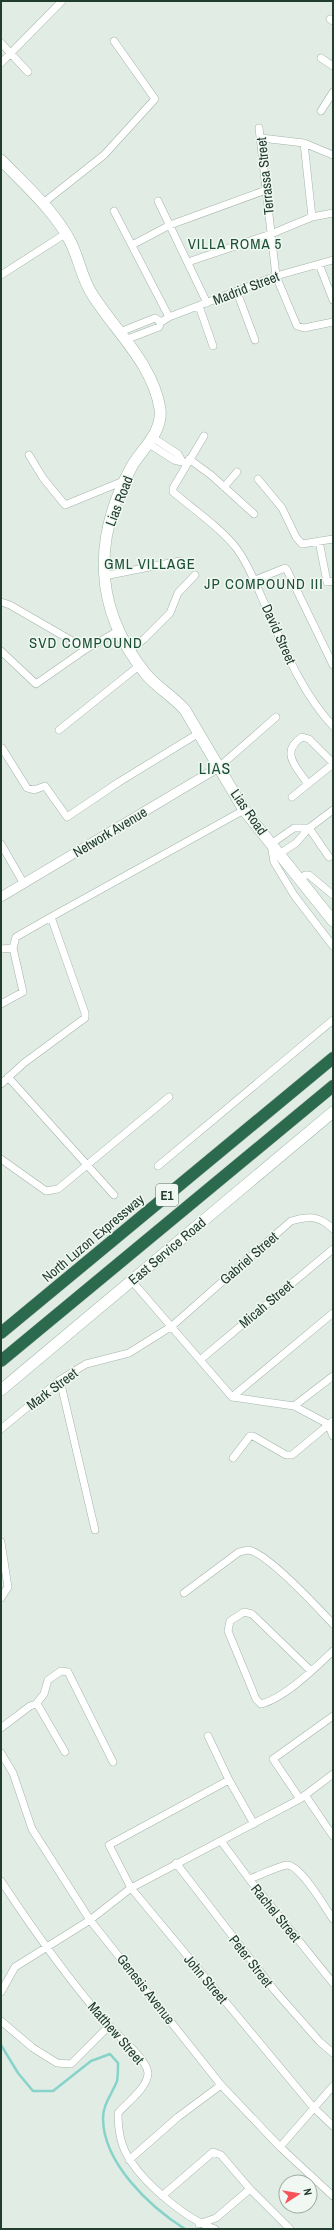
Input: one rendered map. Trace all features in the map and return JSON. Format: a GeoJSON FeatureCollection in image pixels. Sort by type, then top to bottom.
{"type":"FeatureCollection","features":[{"type":"Feature","properties":{"kind":"highway","name":"North Luzon Expressway"},"geometry":{"type":"LineString","coordinates":[[1,1333],[333,1058]]}},
{"type":"Feature","properties":{"kind":"highway","name":"E1"},"geometry":{"type":"LineString","coordinates":[[1,1362],[333,1086]]}},
{"type":"Feature","properties":{"kind":"main road","name":"Lias Road"},"geometry":{"type":"LineString","coordinates":[[1,160],[42,204],[71,243],[91,293],[144,366],[160,410],[158,424],[150,440],[132,466],[109,518],[103,563],[104,576],[118,631],[146,674],[175,698],[185,710],[244,810],[333,921]]}},
{"type":"Feature","properties":{"kind":"main road","name":"East Service Road"},"geometry":{"type":"LineString","coordinates":[[1,1390],[333,1112]]}},
{"type":"Feature","properties":{"kind":"street"},"geometry":{"type":"LineString","coordinates":[[1,63],[62,1]]}},
{"type":"Feature","properties":{"kind":"street"},"geometry":{"type":"LineString","coordinates":[[42,204],[104,155],[155,99],[114,41]]}},
{"type":"Feature","properties":{"kind":"street"},"geometry":{"type":"LineString","coordinates":[[1,43],[28,72]]}},
{"type":"Feature","properties":{"kind":"street"},"geometry":{"type":"LineString","coordinates":[[321,58],[333,66]]}},
{"type":"Feature","properties":{"kind":"street"},"geometry":{"type":"LineString","coordinates":[[321,111],[333,92]]}},
{"type":"Feature","properties":{"kind":"street","name":"Terrassa Street"},"geometry":{"type":"LineString","coordinates":[[259,128],[276,276],[297,326],[304,328],[333,322]]}},
{"type":"Feature","properties":{"kind":"street"},"geometry":{"type":"LineString","coordinates":[[261,138],[304,143],[333,155]]}},
{"type":"Feature","properties":{"kind":"street"},"geometry":{"type":"LineString","coordinates":[[304,143],[312,217]]}},
{"type":"Feature","properties":{"kind":"street"},"geometry":{"type":"LineString","coordinates":[[132,245],[170,225],[266,190]]}},
{"type":"Feature","properties":{"kind":"street"},"geometry":{"type":"LineString","coordinates":[[158,201],[207,303]]}},
{"type":"Feature","properties":{"kind":"street"},"geometry":{"type":"LineString","coordinates":[[114,211],[169,317]]}},
{"type":"Feature","properties":{"kind":"street"},"geometry":{"type":"LineString","coordinates":[[188,262],[271,234],[312,217],[333,213]]}},
{"type":"Feature","properties":{"kind":"street"},"geometry":{"type":"LineString","coordinates":[[1,275],[65,234]]}},
{"type":"Feature","properties":{"kind":"street","name":"Madrid Street"},"geometry":{"type":"LineString","coordinates":[[123,336],[155,318],[161,322],[169,317],[276,276],[333,260]]}},
{"type":"Feature","properties":{"kind":"street"},"geometry":{"type":"LineString","coordinates":[[319,264],[333,300]]}},
{"type":"Feature","properties":{"kind":"street"},"geometry":{"type":"LineString","coordinates":[[237,292],[255,340]]}},
{"type":"Feature","properties":{"kind":"street"},"geometry":{"type":"LineString","coordinates":[[199,306],[213,346]]}},
{"type":"Feature","properties":{"kind":"street"},"geometry":{"type":"LineString","coordinates":[[186,461],[204,436]]}},
{"type":"Feature","properties":{"kind":"street"},"geometry":{"type":"LineString","coordinates":[[150,440],[178,454],[224,487],[254,514]]}},
{"type":"Feature","properties":{"kind":"street"},"geometry":{"type":"LineString","coordinates":[[29,456],[43,478],[65,505],[126,480]]}},
{"type":"Feature","properties":{"kind":"street","name":"David Street"},"geometry":{"type":"LineString","coordinates":[[186,461],[173,488],[173,492],[203,516],[237,549],[255,580],[293,667],[309,697],[332,723]]}},
{"type":"Feature","properties":{"kind":"street"},"geometry":{"type":"LineString","coordinates":[[224,487],[237,472]]}},
{"type":"Feature","properties":{"kind":"street"},"geometry":{"type":"LineString","coordinates":[[258,480],[282,508],[296,537],[302,544],[333,539]]}},
{"type":"Feature","properties":{"kind":"street"},"geometry":{"type":"LineString","coordinates":[[319,541],[330,582]]}},
{"type":"Feature","properties":{"kind":"street"},"geometry":{"type":"LineString","coordinates":[[104,576],[180,561]]}},
{"type":"Feature","properties":{"kind":"street"},"geometry":{"type":"LineString","coordinates":[[255,580],[280,569],[285,568],[287,570],[333,665]]}},
{"type":"Feature","properties":{"kind":"street"},"geometry":{"type":"LineString","coordinates":[[130,650],[144,639],[170,613],[178,593],[195,575]]}},
{"type":"Feature","properties":{"kind":"street"},"geometry":{"type":"LineString","coordinates":[[1,602],[10,605],[86,649]]}},
{"type":"Feature","properties":{"kind":"street"},"geometry":{"type":"LineString","coordinates":[[1,651],[36,684],[86,649],[118,631]]}},
{"type":"Feature","properties":{"kind":"street"},"geometry":{"type":"LineString","coordinates":[[59,730],[140,665]]}},
{"type":"Feature","properties":{"kind":"street"},"geometry":{"type":"LineString","coordinates":[[218,767],[276,717]]}},
{"type":"Feature","properties":{"kind":"street"},"geometry":{"type":"LineString","coordinates":[[2,748],[27,788],[34,790],[45,786],[67,818],[119,782],[199,733]]}},
{"type":"Feature","properties":{"kind":"street"},"geometry":{"type":"LineString","coordinates":[[292,797],[333,764],[309,739],[302,737],[294,743],[290,752],[293,761],[308,784]]}},
{"type":"Feature","properties":{"kind":"street","name":"Network Avenue"},"geometry":{"type":"LineString","coordinates":[[1,897],[218,767]]}},
{"type":"Feature","properties":{"kind":"street"},"geometry":{"type":"LineString","coordinates":[[1,1004],[23,992],[13,948],[16,938],[244,810]]}},
{"type":"Feature","properties":{"kind":"street"},"geometry":{"type":"LineString","coordinates":[[279,854],[296,843],[309,828],[333,810]]}},
{"type":"Feature","properties":{"kind":"street"},"geometry":{"type":"LineString","coordinates":[[309,828],[294,828],[272,844],[274,862],[294,894],[333,946]]}},
{"type":"Feature","properties":{"kind":"street"},"geometry":{"type":"LineString","coordinates":[[309,828],[329,857]]}},
{"type":"Feature","properties":{"kind":"street"},"geometry":{"type":"LineString","coordinates":[[1,844],[24,884]]}},
{"type":"Feature","properties":{"kind":"street"},"geometry":{"type":"LineString","coordinates":[[300,881],[305,875],[308,875],[333,895]]}},
{"type":"Feature","properties":{"kind":"street"},"geometry":{"type":"LineString","coordinates":[[1,1084],[85,1018],[85,1013],[51,917]]}},
{"type":"Feature","properties":{"kind":"street"},"geometry":{"type":"LineString","coordinates":[[1,949],[13,948]]}},
{"type":"Feature","properties":{"kind":"street"},"geometry":{"type":"LineString","coordinates":[[158,1166],[333,1020]]}},
{"type":"Feature","properties":{"kind":"street"},"geometry":{"type":"LineString","coordinates":[[8,1077],[114,1195]]}},
{"type":"Feature","properties":{"kind":"street"},"geometry":{"type":"LineString","coordinates":[[1,1159],[46,1191],[58,1189],[169,1097]]}},
{"type":"Feature","properties":{"kind":"street","name":"Gabriel Street"},"geometry":{"type":"LineString","coordinates":[[172,1326],[290,1221],[306,1216],[325,1221],[333,1229]]}},
{"type":"Feature","properties":{"kind":"street","name":"Micah Street"},"geometry":{"type":"LineString","coordinates":[[200,1360],[333,1249]]}},
{"type":"Feature","properties":{"kind":"street"},"geometry":{"type":"LineString","coordinates":[[132,1280],[232,1397],[294,1406],[331,1423]]}},
{"type":"Feature","properties":{"kind":"street"},"geometry":{"type":"LineString","coordinates":[[232,1397],[333,1313]]}},
{"type":"Feature","properties":{"kind":"street","name":"Mark Street"},"geometry":{"type":"LineString","coordinates":[[1,1429],[60,1380],[86,1364],[129,1353],[172,1326]]}},
{"type":"Feature","properties":{"kind":"street"},"geometry":{"type":"LineString","coordinates":[[294,1406],[333,1376]]}},
{"type":"Feature","properties":{"kind":"street"},"geometry":{"type":"LineString","coordinates":[[60,1380],[95,1530]]}},
{"type":"Feature","properties":{"kind":"street"},"geometry":{"type":"LineString","coordinates":[[331,1423],[333,1436]]}},
{"type":"Feature","properties":{"kind":"street"},"geometry":{"type":"LineString","coordinates":[[233,1458],[250,1436],[253,1436],[286,1455],[292,1455],[331,1423]]}},
{"type":"Feature","properties":{"kind":"street"},"geometry":{"type":"LineString","coordinates":[[1,1542],[8,1587],[1,1598]]}},
{"type":"Feature","properties":{"kind":"street"},"geometry":{"type":"LineString","coordinates":[[184,1592],[239,1552],[248,1550],[256,1554],[289,1578],[333,1624]]}},
{"type":"Feature","properties":{"kind":"street"},"geometry":{"type":"LineString","coordinates":[[311,1671],[252,1614],[244,1612],[230,1621],[228,1631],[256,1699],[261,1704],[271,1702],[311,1671],[333,1651]]}},
{"type":"Feature","properties":{"kind":"street"},"geometry":{"type":"LineString","coordinates":[[1,1728],[30,1706],[36,1704],[44,1694],[48,1680],[61,1671],[68,1672],[113,1762]]}},
{"type":"Feature","properties":{"kind":"street"},"geometry":{"type":"LineString","coordinates":[[36,1704],[65,1752]]}},
{"type":"Feature","properties":{"kind":"street"},"geometry":{"type":"LineString","coordinates":[[333,1716],[273,1758],[333,1836]]}},
{"type":"Feature","properties":{"kind":"street"},"geometry":{"type":"LineString","coordinates":[[208,1736],[229,1780],[254,1824]]}},
{"type":"Feature","properties":{"kind":"street","name":"Genesis Avenue"},"geometry":{"type":"LineString","coordinates":[[1,1753],[13,1773],[32,1829],[90,1920],[221,2085],[280,2147],[333,2196]]}},
{"type":"Feature","properties":{"kind":"street"},"geometry":{"type":"LineString","coordinates":[[1,1992],[15,1967],[90,1920],[131,1888],[176,1863],[254,1824],[302,1797],[333,1774]]}},
{"type":"Feature","properties":{"kind":"street","name":"John Street"},"geometry":{"type":"LineString","coordinates":[[229,1780],[109,1845],[131,1888],[313,2107],[333,2126]]}},
{"type":"Feature","properties":{"kind":"street","name":"Rachel Street"},"geometry":{"type":"LineString","coordinates":[[221,1841],[249,1879],[333,1983]]}},
{"type":"Feature","properties":{"kind":"street","name":"Peter Street"},"geometry":{"type":"LineString","coordinates":[[176,1863],[275,1991],[320,2042],[333,2053]]}},
{"type":"Feature","properties":{"kind":"street"},"geometry":{"type":"LineString","coordinates":[[249,1879],[288,1865],[295,1868],[302,1874],[333,1919]]}},
{"type":"Feature","properties":{"kind":"street","name":"Matthew Street"},"geometry":{"type":"LineString","coordinates":[[1,1881],[45,1948],[109,2026],[146,2064],[148,2073],[145,2083],[118,2113],[118,2129],[129,2160],[162,2196],[199,2224],[215,2229]]}},
{"type":"Feature","properties":{"kind":"street"},"geometry":{"type":"LineString","coordinates":[[1,2021],[33,2048],[57,2063],[71,2064],[109,2026]]}},
{"type":"Feature","properties":{"kind":"street"},"geometry":{"type":"LineString","coordinates":[[129,2160],[178,2117],[221,2085]]}},
{"type":"Feature","properties":{"kind":"street"},"geometry":{"type":"LineString","coordinates":[[280,2147],[313,2107],[333,2086]]}},
{"type":"Feature","properties":{"kind":"street"},"geometry":{"type":"LineString","coordinates":[[162,2196],[213,2152],[221,2155],[250,2189],[290,2229]]}},
{"type":"Feature","properties":{"kind":"street"},"geometry":{"type":"LineString","coordinates":[[199,2224],[216,2218],[250,2189]]}},
{"type":"Feature","properties":{"kind":"waterway"},"geometry":{"type":"LineString","coordinates":[[1,2045],[18,2073],[33,2091],[53,2091],[91,2061],[110,2054],[118,2063],[117,2081],[103,2113],[105,2135],[111,2151],[120,2167],[144,2196],[157,2209],[185,2229]]}},
{"type":"Feature","properties":{"kind":"district","name":"VILLA ROMA 5"},"geometry":{"type":"Point","coordinates":[235,244]}},
{"type":"Feature","properties":{"kind":"district","name":"GML VILLAGE"},"geometry":{"type":"Point","coordinates":[150,564]}},
{"type":"Feature","properties":{"kind":"district","name":"JP COMPOUND III"},"geometry":{"type":"Point","coordinates":[264,584]}},
{"type":"Feature","properties":{"kind":"district","name":"SVD COMPOUND"},"geometry":{"type":"Point","coordinates":[86,643]}},
{"type":"Feature","properties":{"kind":"district","name":"LIAS"},"geometry":{"type":"Point","coordinates":[215,768]}}]}
